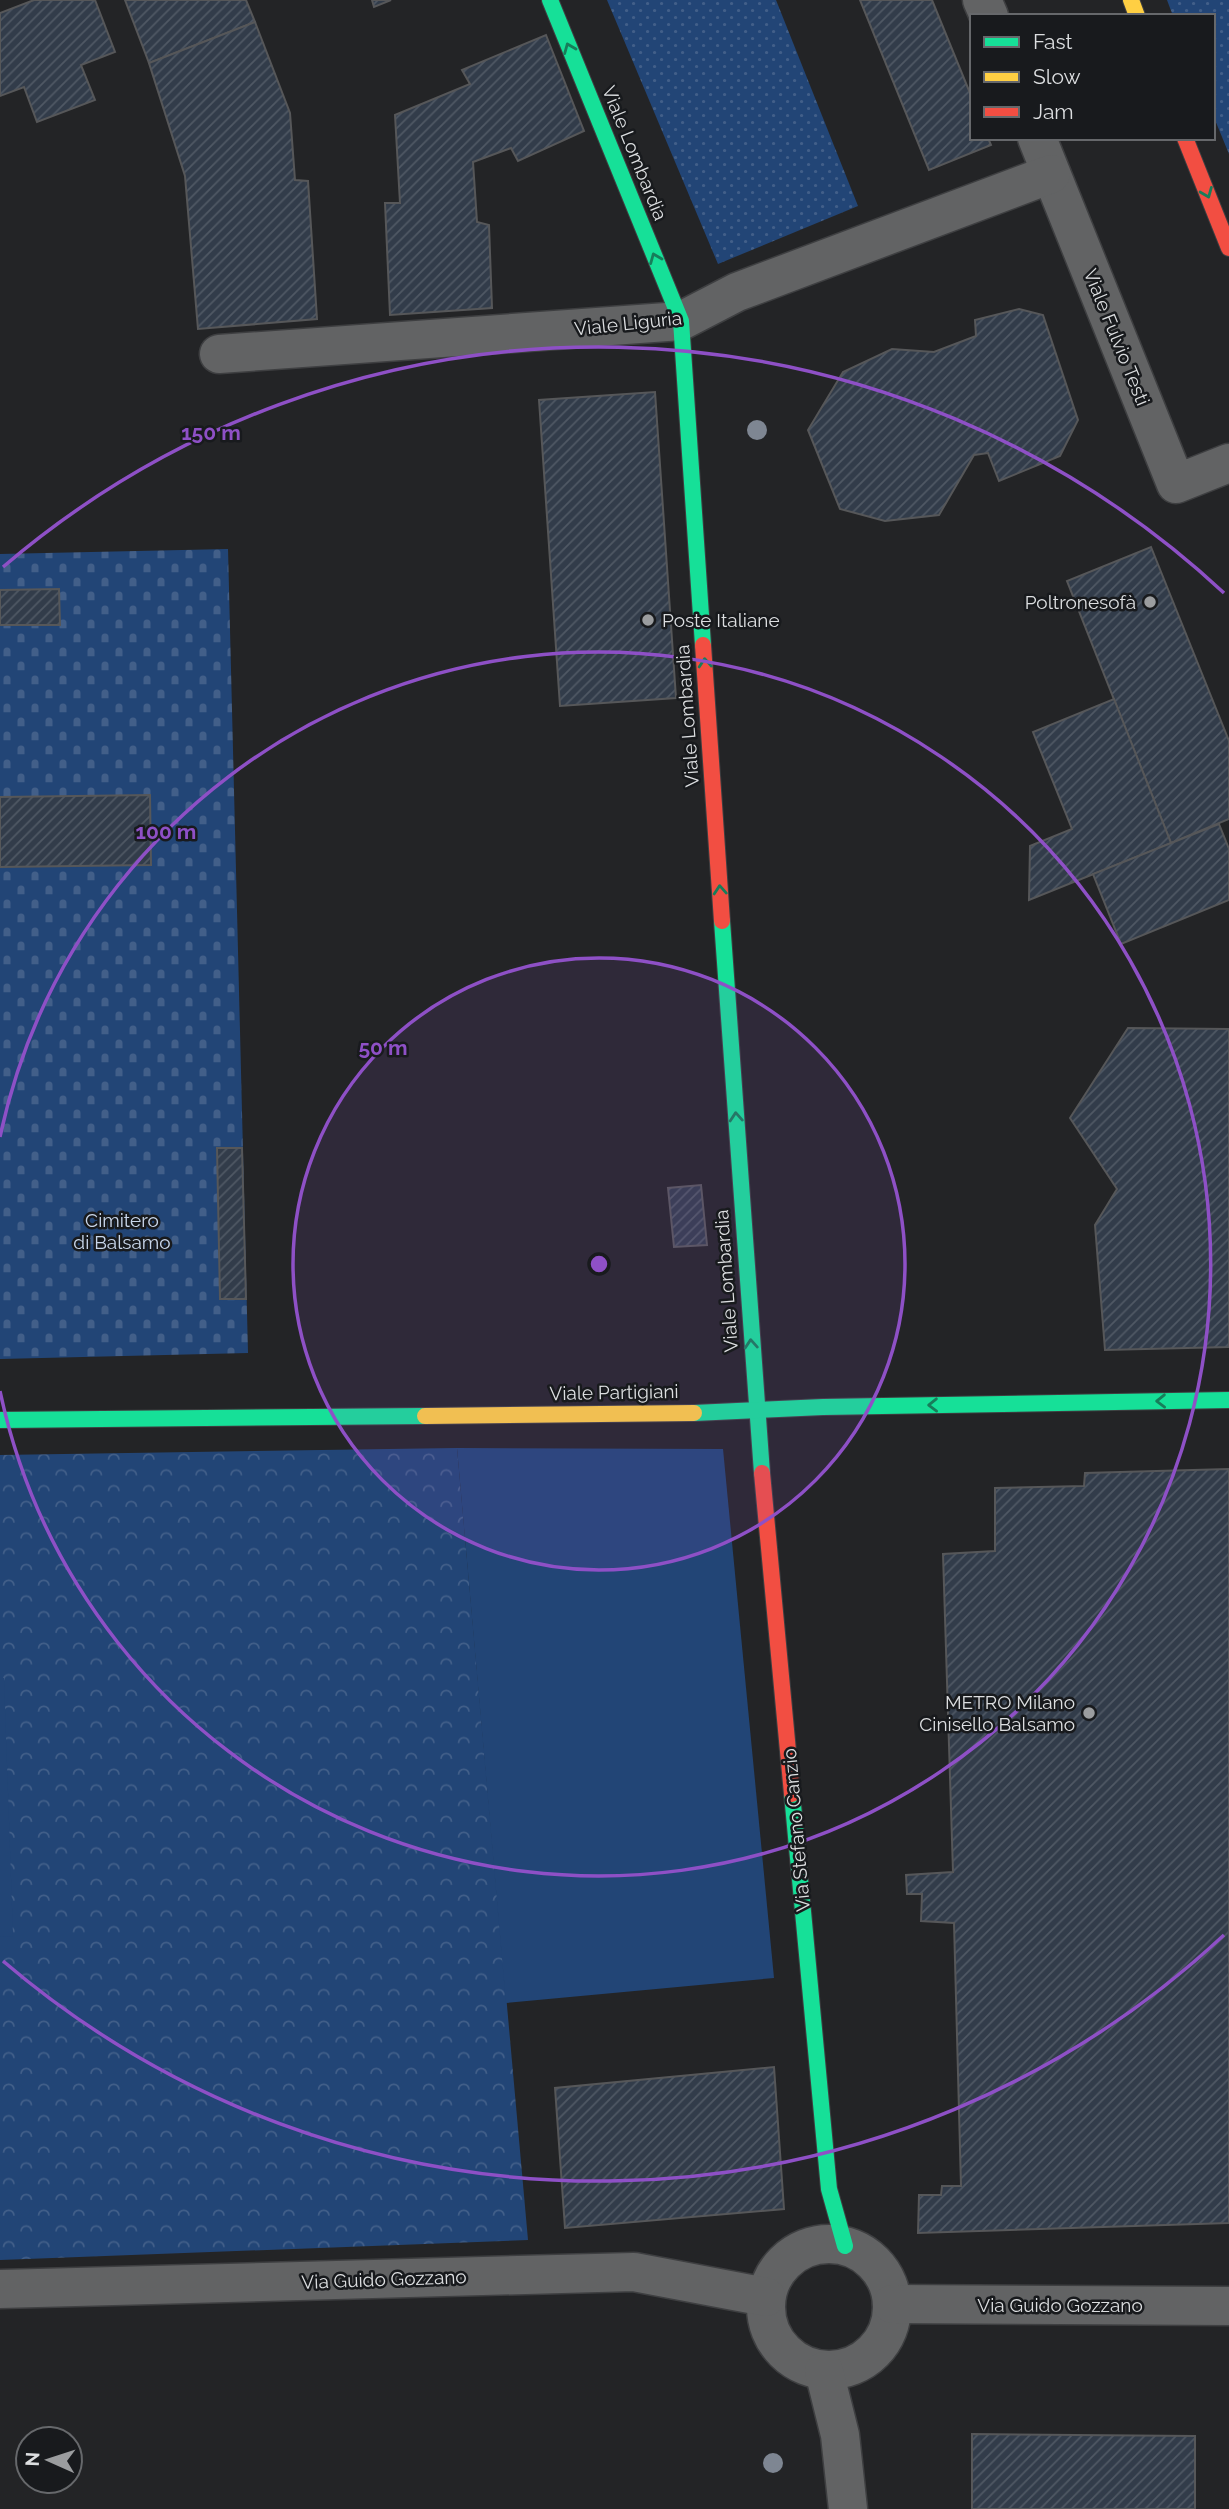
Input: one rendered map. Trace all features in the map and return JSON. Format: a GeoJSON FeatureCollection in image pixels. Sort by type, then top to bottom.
{"type":"FeatureCollection","features":[{"type":"Feature","properties":{"kind":"main road","name":"Viale Lombardia"},"geometry":{"type":"LineString","coordinates":[[550,0],[681,321],[756,1412]]}},
{"type":"Feature","properties":{"kind":"main road"},"geometry":{"type":"LineString","coordinates":[[1186,140],[1229,248]]}},
{"type":"Feature","properties":{"kind":"main road","name":"Viale Partigiani"},"geometry":{"type":"LineString","coordinates":[[0,1420],[756,1412],[823,1407],[1229,1400]]}},
{"type":"Feature","properties":{"kind":"main road","name":"Via Stefano Canzio"},"geometry":{"type":"LineString","coordinates":[[756,1412],[828,2189],[845,2246]]}},
{"type":"Feature","properties":{"kind":"street","name":"Viale Fulvio Testi"},"geometry":{"type":"LineString","coordinates":[[1038,140],[1176,484],[1229,463]]}},
{"type":"Feature","properties":{"kind":"street","name":"Viale Liguria"},"geometry":{"type":"LineString","coordinates":[[219,354],[681,321],[737,292],[1051,174]]}},
{"type":"Feature","properties":{"kind":"street"},"geometry":{"type":"LineString","coordinates":[[824,2244],[845,2246],[863,2254],[878,2267],[888,2285],[892,2304],[889,2325],[880,2344],[865,2360],[846,2368],[824,2371],[804,2366],[786,2355],[773,2338],[766,2318],[766,2297],[773,2277],[786,2260],[804,2248],[824,2244]]}},
{"type":"Feature","properties":{"kind":"street","name":"Via Guido Gozzano"},"geometry":{"type":"LineString","coordinates":[[0,2289],[634,2272],[766,2297]]}},
{"type":"Feature","properties":{"kind":"street","name":"Via Guido Gozzano"},"geometry":{"type":"LineString","coordinates":[[892,2304],[1229,2306]]}},
{"type":"Feature","properties":{"kind":"street"},"geometry":{"type":"LineString","coordinates":[[824,2371],[840,2435],[848,2509]]}},
{"type":"Feature","properties":{"kind":"green space"},"geometry":{"type":"Polygon","coordinates":[[[607,0],[776,0],[858,206],[718,264],[607,0]]]}},
{"type":"Feature","properties":{"kind":"green space"},"geometry":{"type":"Polygon","coordinates":[[[1167,0],[1229,0],[1229,154],[1215,120],[1215,14],[1172,14],[1167,0]]]}},
{"type":"Feature","properties":{"kind":"green space","name":"Cimitero di Balsamo"},"geometry":{"type":"Polygon","coordinates":[[[228,549],[248,1353],[0,1359],[0,554],[228,549]]]}},
{"type":"Feature","properties":{"kind":"green space"},"geometry":{"type":"Polygon","coordinates":[[[457,1448],[528,2240],[0,2260],[0,1455],[457,1448]]]}},
{"type":"Feature","properties":{"kind":"green space"},"geometry":{"type":"Polygon","coordinates":[[[457,1448],[723,1449],[774,1978],[506,2003],[457,1448]]]}},
{"type":"Feature","properties":{"kind":"green space"},"geometry":{"type":"Polygon","coordinates":[[[0,1678],[4,1678],[13,1936],[0,1937],[0,1678]]]}},
{"type":"Feature","properties":{"kind":"building"},"geometry":{"type":"Polygon","coordinates":[[[34,0],[95,0],[115,52],[81,65],[95,100],[37,122],[24,87],[0,96],[0,13],[34,0]]]}},
{"type":"Feature","properties":{"kind":"building"},"geometry":{"type":"Polygon","coordinates":[[[125,0],[246,0],[255,22],[149,63],[125,0]]]}},
{"type":"Feature","properties":{"kind":"building"},"geometry":{"type":"Polygon","coordinates":[[[372,0],[391,0],[374,7],[372,0]]]}},
{"type":"Feature","properties":{"kind":"building"},"geometry":{"type":"Polygon","coordinates":[[[860,0],[932,0],[970,93],[970,140],[989,140],[991,145],[929,170],[860,0]]]}},
{"type":"Feature","properties":{"kind":"building"},"geometry":{"type":"Polygon","coordinates":[[[255,22],[290,113],[295,180],[308,181],[317,319],[198,329],[185,176],[149,63],[255,22]]]}},
{"type":"Feature","properties":{"kind":"building"},"geometry":{"type":"Polygon","coordinates":[[[546,35],[584,131],[518,161],[511,148],[473,162],[477,222],[489,225],[492,308],[390,315],[385,203],[400,203],[395,115],[470,84],[462,70],[546,35]]]}},
{"type":"Feature","properties":{"kind":"building"},"geometry":{"type":"Polygon","coordinates":[[[1019,309],[1043,315],[1078,420],[1060,456],[999,481],[988,453],[974,455],[939,515],[885,521],[840,509],[808,430],[843,372],[892,349],[934,352],[976,336],[975,320],[1019,309]]]}},
{"type":"Feature","properties":{"kind":"building"},"geometry":{"type":"Polygon","coordinates":[[[655,392],[676,698],[560,706],[539,400],[655,392]]]}},
{"type":"Feature","properties":{"kind":"building"},"geometry":{"type":"Polygon","coordinates":[[[1151,547],[1229,741],[1229,819],[1171,843],[1067,581],[1151,547]]]}},
{"type":"Feature","properties":{"kind":"building"},"geometry":{"type":"Polygon","coordinates":[[[59,589],[60,625],[0,625],[0,590],[59,589]]]}},
{"type":"Feature","properties":{"kind":"building"},"geometry":{"type":"Polygon","coordinates":[[[1114,699],[1171,843],[1029,900],[1030,846],[1072,829],[1033,732],[1114,699]]]}},
{"type":"Feature","properties":{"kind":"building"},"geometry":{"type":"Polygon","coordinates":[[[150,795],[151,865],[0,867],[0,797],[150,795]]]}},
{"type":"Feature","properties":{"kind":"building"},"geometry":{"type":"Polygon","coordinates":[[[1219,824],[1229,849],[1229,900],[1121,944],[1093,874],[1219,824]]]}},
{"type":"Feature","properties":{"kind":"building"},"geometry":{"type":"Polygon","coordinates":[[[1128,1028],[1229,1029],[1229,1347],[1105,1350],[1095,1225],[1117,1189],[1070,1118],[1128,1028]]]}},
{"type":"Feature","properties":{"kind":"building"},"geometry":{"type":"Polygon","coordinates":[[[217,1148],[242,1148],[246,1299],[220,1299],[217,1148]]]}},
{"type":"Feature","properties":{"kind":"building"},"geometry":{"type":"Polygon","coordinates":[[[701,1185],[707,1245],[674,1247],[668,1188],[701,1185]]]}},
{"type":"Feature","properties":{"kind":"building","name":"METRO Milano Cinisello Balsamo"},"geometry":{"type":"Polygon","coordinates":[[[1229,1469],[1229,2223],[918,2233],[919,2195],[941,2195],[942,2186],[961,2186],[954,1923],[921,1921],[922,1894],[907,1894],[906,1875],[953,1872],[943,1554],[995,1551],[995,1488],[1084,1486],[1085,1473],[1229,1469]]]}},
{"type":"Feature","properties":{"kind":"building"},"geometry":{"type":"Polygon","coordinates":[[[774,2067],[784,2209],[565,2228],[555,2088],[774,2067]]]}},
{"type":"Feature","properties":{"kind":"building"},"geometry":{"type":"Polygon","coordinates":[[[972,2434],[1195,2436],[1195,2509],[972,2509],[972,2434]]]}},
{"type":"Feature","properties":{"kind":"traffic: fast"},"geometry":{"type":"LineString","coordinates":[[550,0],[681,321],[703,645]]}},
{"type":"Feature","properties":{"kind":"traffic: fast"},"geometry":{"type":"LineString","coordinates":[[722,921],[762,1473]]}},
{"type":"Feature","properties":{"kind":"traffic: fast"},"geometry":{"type":"LineString","coordinates":[[694,1413],[823,1407],[1229,1400]]}},
{"type":"Feature","properties":{"kind":"traffic: fast"},"geometry":{"type":"LineString","coordinates":[[0,1420],[425,1416]]}},
{"type":"Feature","properties":{"kind":"traffic: fast"},"geometry":{"type":"LineString","coordinates":[[792,1794],[829,2189],[845,2246]]}},
{"type":"Feature","properties":{"kind":"traffic: slow"},"geometry":{"type":"LineString","coordinates":[[1131,0],[1136,14]]}},
{"type":"Feature","properties":{"kind":"traffic: slow"},"geometry":{"type":"LineString","coordinates":[[425,1416],[694,1413]]}},
{"type":"Feature","properties":{"kind":"traffic: jam"},"geometry":{"type":"LineString","coordinates":[[1186,140],[1229,248]]}},
{"type":"Feature","properties":{"kind":"traffic: jam"},"geometry":{"type":"LineString","coordinates":[[703,645],[722,921]]}},
{"type":"Feature","properties":{"kind":"traffic: jam"},"geometry":{"type":"LineString","coordinates":[[762,1473],[792,1794]]}},
{"type":"Feature","properties":{"kind":"place","name":"Poltronesofà"},"geometry":{"type":"Point","coordinates":[1150,602]}},
{"type":"Feature","properties":{"kind":"place","name":"Poste Italiane"},"geometry":{"type":"Point","coordinates":[648,620]}},
{"type":"Feature","properties":{"kind":"place","name":"METRO Milano Cinisello Balsamo"},"geometry":{"type":"Point","coordinates":[1089,1713]}}]}
